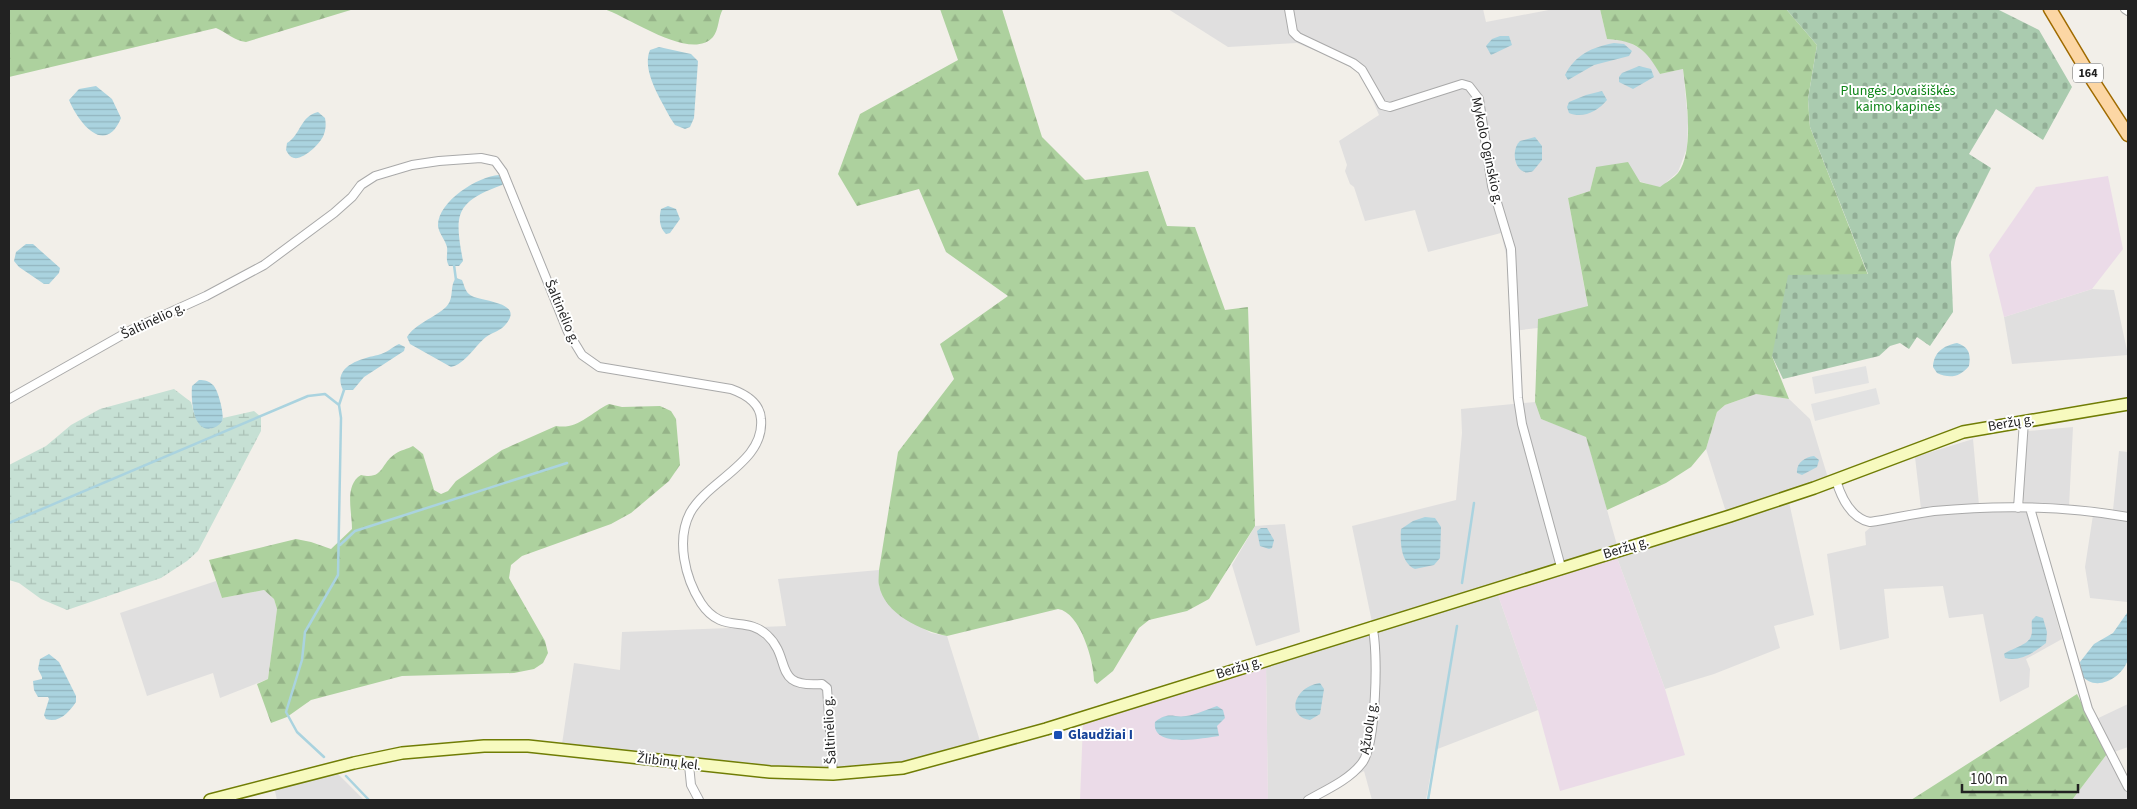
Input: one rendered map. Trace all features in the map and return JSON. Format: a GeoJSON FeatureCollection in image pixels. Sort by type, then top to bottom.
{"type":"FeatureCollection","features":[{"type":"Feature","properties":{"kind":"main road","name":"164"},"geometry":{"type":"LineString","coordinates":[[2050,9],[2128,135]]}},
{"type":"Feature","properties":{"kind":"main road","name":"Beržų g."},"geometry":{"type":"LineString","coordinates":[[1126,703],[1730,516],[1836,480],[1955,435],[2024,420],[2128,404]]}},
{"type":"Feature","properties":{"kind":"main road","name":"Žlibinų kel."},"geometry":{"type":"LineString","coordinates":[[210,800],[354,763],[402,753],[447,748],[528,746],[689,765],[770,772],[833,774],[884,771],[923,763],[1046,729],[1126,703]]}},
{"type":"Feature","properties":{"kind":"street","name":"Mykolo Oginskio g."},"geometry":{"type":"LineString","coordinates":[[1289,9],[1293,32],[1298,37],[1353,63],[1362,70],[1382,105],[1390,107],[1462,84],[1469,86],[1479,99],[1492,186],[1511,249],[1518,398],[1522,424],[1561,567]]}},
{"type":"Feature","properties":{"kind":"street","name":"Šaltinėlio g."},"geometry":{"type":"LineString","coordinates":[[9,399],[131,330],[206,296],[264,265],[334,214],[352,198],[361,185],[375,176],[412,165],[439,161],[481,158],[495,161],[503,172],[568,332],[582,356],[599,366],[731,389],[749,398],[758,407],[762,428],[758,440],[742,462],[708,490],[690,514],[684,528],[684,558],[696,594],[708,612],[724,623],[760,630],[774,643],[784,669],[794,682],[822,684],[827,688],[833,774]]}},
{"type":"Feature","properties":{"kind":"street"},"geometry":{"type":"LineString","coordinates":[[2018,508],[2024,420]]}},
{"type":"Feature","properties":{"kind":"street"},"geometry":{"type":"LineString","coordinates":[[1836,480],[1850,510],[1864,521],[1870,522],[1932,511],[2018,508],[2096,512],[2128,517]]}},
{"type":"Feature","properties":{"kind":"street"},"geometry":{"type":"LineString","coordinates":[[2030,508],[2088,710],[2128,788]]}},
{"type":"Feature","properties":{"kind":"street","name":"Ąžuolų g."},"geometry":{"type":"LineString","coordinates":[[1308,800],[1351,774],[1363,762],[1367,753],[1373,717],[1375,669],[1376,641],[1372,626]]}},
{"type":"Feature","properties":{"kind":"street"},"geometry":{"type":"LineString","coordinates":[[689,765],[691,785],[700,800]]}},
{"type":"Feature","properties":{"kind":"shaded area"},"geometry":{"type":"Polygon","coordinates":[[[1168,9],[1483,9],[1486,22],[1554,9],[1600,9],[1607,39],[1627,41],[1649,54],[1660,74],[1683,69],[1688,121],[1687,148],[1678,172],[1660,188],[1596,167],[1590,191],[1568,198],[1588,307],[1538,319],[1538,328],[1512,331],[1508,263],[1501,233],[1428,252],[1415,210],[1365,221],[1354,187],[1350,184],[1345,171],[1347,165],[1339,141],[1379,115],[1365,82],[1358,72],[1338,60],[1297,43],[1228,47],[1168,9]]]}},
{"type":"Feature","properties":{"kind":"shaded area"},"geometry":{"type":"Polygon","coordinates":[[[2108,176],[2123,249],[2092,289],[2004,317],[1989,255],[2036,187],[2108,176]]]}},
{"type":"Feature","properties":{"kind":"shaded area"},"geometry":{"type":"Polygon","coordinates":[[[2092,289],[2114,290],[2128,355],[2012,364],[2004,317],[2092,289]]]}},
{"type":"Feature","properties":{"kind":"shaded area"},"geometry":{"type":"Polygon","coordinates":[[[1866,366],[1869,383],[1815,394],[1812,377],[1866,366]]]}},
{"type":"Feature","properties":{"kind":"shaded area"},"geometry":{"type":"Polygon","coordinates":[[[1876,388],[1880,404],[1815,421],[1811,404],[1876,388]]]}},
{"type":"Feature","properties":{"kind":"shaded area"},"geometry":{"type":"Polygon","coordinates":[[[1756,394],[1789,399],[1810,419],[1828,478],[1726,512],[1706,449],[1717,412],[1725,405],[1756,394]]]}},
{"type":"Feature","properties":{"kind":"shaded area"},"geometry":{"type":"Polygon","coordinates":[[[1535,402],[1541,419],[1586,436],[1617,545],[1372,622],[1352,526],[1456,500],[1462,433],[1461,409],[1535,402]]]}},
{"type":"Feature","properties":{"kind":"shaded area"},"geometry":{"type":"Polygon","coordinates":[[[2073,427],[2069,507],[2025,504],[2022,497],[2028,431],[2073,427]]]}},
{"type":"Feature","properties":{"kind":"shaded area"},"geometry":{"type":"Polygon","coordinates":[[[1973,439],[1979,505],[1921,509],[1915,457],[1973,439]]]}},
{"type":"Feature","properties":{"kind":"shaded area"},"geometry":{"type":"Polygon","coordinates":[[[2119,451],[2128,452],[2128,513],[2113,510],[2119,451]]]}},
{"type":"Feature","properties":{"kind":"shaded area"},"geometry":{"type":"Polygon","coordinates":[[[1789,502],[1814,615],[1774,626],[1780,648],[1714,674],[1665,689],[1616,555],[1789,502]]]}},
{"type":"Feature","properties":{"kind":"shaded area"},"geometry":{"type":"Polygon","coordinates":[[[1956,512],[2027,512],[2062,639],[2026,659],[2030,669],[2029,687],[2000,702],[1983,614],[1949,618],[1943,586],[1884,589],[1889,638],[1840,650],[1827,554],[1866,545],[1865,532],[1872,526],[1956,512]]]}},
{"type":"Feature","properties":{"kind":"shaded area"},"geometry":{"type":"Polygon","coordinates":[[[2093,515],[2128,521],[2127,602],[2090,598],[2085,567],[2093,515]]]}},
{"type":"Feature","properties":{"kind":"shaded area"},"geometry":{"type":"Polygon","coordinates":[[[1285,524],[1300,632],[1256,646],[1232,565],[1255,526],[1285,524]]]}},
{"type":"Feature","properties":{"kind":"shaded area"},"geometry":{"type":"Polygon","coordinates":[[[1616,555],[1665,689],[1685,755],[1560,791],[1538,710],[1497,592],[1616,555]]]}},
{"type":"Feature","properties":{"kind":"shaded area"},"geometry":{"type":"Polygon","coordinates":[[[879,570],[879,586],[887,603],[899,614],[931,633],[947,636],[980,741],[894,764],[862,769],[741,766],[562,744],[574,663],[620,670],[622,632],[786,626],[778,579],[879,570]]]}},
{"type":"Feature","properties":{"kind":"shaded area"},"geometry":{"type":"Polygon","coordinates":[[[216,581],[222,598],[264,590],[274,599],[277,609],[268,679],[220,698],[213,673],[147,696],[120,613],[216,581]]]}},
{"type":"Feature","properties":{"kind":"shaded area"},"geometry":{"type":"Polygon","coordinates":[[[1497,592],[1538,710],[1435,750],[1426,800],[1372,800],[1364,771],[1313,800],[1268,800],[1266,664],[1497,592]]]}},
{"type":"Feature","properties":{"kind":"shaded area"},"geometry":{"type":"Polygon","coordinates":[[[1266,664],[1268,800],[1080,800],[1083,724],[1266,664]]]}},
{"type":"Feature","properties":{"kind":"shaded area"},"geometry":{"type":"Polygon","coordinates":[[[2128,704],[2128,747],[2114,752],[2128,778],[2128,800],[2072,800],[2107,754],[2090,722],[2128,704]]]}},
{"type":"Feature","properties":{"kind":"shaded area"},"geometry":{"type":"Polygon","coordinates":[[[336,772],[364,800],[277,800],[274,787],[336,772]]]}},
{"type":"Feature","properties":{"kind":"green space"},"geometry":{"type":"Polygon","coordinates":[[[9,9],[354,9],[246,42],[238,40],[216,28],[9,77],[9,9]]]}},
{"type":"Feature","properties":{"kind":"green space"},"geometry":{"type":"Polygon","coordinates":[[[604,9],[723,9],[713,37],[703,43],[690,44],[660,35],[604,9]]]}},
{"type":"Feature","properties":{"kind":"green space"},"geometry":{"type":"Polygon","coordinates":[[[940,9],[1002,9],[1042,137],[1085,180],[1148,171],[1167,226],[1195,227],[1225,310],[1248,307],[1255,526],[1209,599],[1187,611],[1149,620],[1139,628],[1113,671],[1097,684],[1094,681],[1084,639],[1073,619],[1066,612],[1058,609],[947,636],[927,630],[896,613],[882,595],[879,585],[879,570],[898,452],[954,379],[940,344],[1008,296],[946,252],[919,189],[857,206],[838,174],[860,114],[958,60],[940,9]]]}},
{"type":"Feature","properties":{"kind":"green space"},"geometry":{"type":"Polygon","coordinates":[[[1600,9],[1786,9],[1817,45],[1808,99],[1810,127],[1868,275],[1772,356],[1789,399],[1756,394],[1725,405],[1717,412],[1706,449],[1691,467],[1666,483],[1607,510],[1586,437],[1541,419],[1535,402],[1538,319],[1588,306],[1568,198],[1590,191],[1596,167],[1628,162],[1640,182],[1660,187],[1678,173],[1683,163],[1688,137],[1688,122],[1683,69],[1660,74],[1645,52],[1633,44],[1607,39],[1600,9]]]}},
{"type":"Feature","properties":{"kind":"green space","name":"Plungės Jovaišiškės kaimo kapinės"},"geometry":{"type":"Polygon","coordinates":[[[1786,9],[1997,9],[2039,30],[2072,87],[2043,140],[1996,109],[1969,154],[1991,168],[1956,238],[1951,262],[1953,312],[1930,346],[1917,337],[1909,349],[1900,343],[1890,346],[1879,356],[1783,379],[1772,356],[1788,275],[1868,274],[1810,127],[1808,99],[1817,45],[1786,9]]]}},
{"type":"Feature","properties":{"kind":"green space"},"geometry":{"type":"Polygon","coordinates":[[[174,389],[191,402],[194,413],[210,429],[221,423],[223,418],[254,411],[261,417],[261,431],[198,551],[187,561],[161,578],[67,610],[41,599],[19,583],[9,580],[9,465],[46,446],[71,425],[100,409],[174,389]]]}},
{"type":"Feature","properties":{"kind":"green space"},"geometry":{"type":"Polygon","coordinates":[[[609,404],[622,407],[660,406],[671,411],[676,419],[680,465],[669,481],[631,513],[611,524],[522,556],[511,565],[509,578],[545,641],[548,653],[543,663],[534,669],[514,673],[402,676],[311,700],[287,717],[271,723],[257,684],[268,679],[277,609],[274,599],[264,590],[222,598],[209,560],[296,539],[331,549],[352,529],[350,499],[352,485],[356,479],[361,475],[368,476],[378,473],[390,458],[397,453],[413,446],[423,454],[434,490],[441,494],[448,491],[456,481],[502,450],[556,426],[571,426],[609,404]]]}},
{"type":"Feature","properties":{"kind":"green space"},"geometry":{"type":"Polygon","coordinates":[[[2077,694],[2107,754],[2072,800],[1911,800],[2077,694]]]}},
{"type":"Feature","properties":{"kind":"water"},"geometry":{"type":"Polygon","coordinates":[[[1500,36],[1509,36],[1512,45],[1491,55],[1486,46],[1492,39],[1500,36]]]}},
{"type":"Feature","properties":{"kind":"water"},"geometry":{"type":"Polygon","coordinates":[[[1614,43],[1624,44],[1632,51],[1629,56],[1594,65],[1568,80],[1565,75],[1579,57],[1598,47],[1614,43]]]}},
{"type":"Feature","properties":{"kind":"water"},"geometry":{"type":"Polygon","coordinates":[[[659,47],[691,54],[698,61],[694,118],[690,127],[685,129],[675,125],[671,119],[650,76],[648,58],[650,50],[659,47]]]}},
{"type":"Feature","properties":{"kind":"water"},"geometry":{"type":"Polygon","coordinates":[[[1639,66],[1651,69],[1654,77],[1633,89],[1619,82],[1619,77],[1622,73],[1639,66]]]}},
{"type":"Feature","properties":{"kind":"water"},"geometry":{"type":"Polygon","coordinates":[[[96,86],[112,99],[121,118],[115,129],[107,135],[92,132],[85,126],[69,100],[79,89],[96,86]]]}},
{"type":"Feature","properties":{"kind":"water"},"geometry":{"type":"Polygon","coordinates":[[[1602,91],[1607,100],[1599,108],[1590,113],[1580,115],[1569,113],[1567,107],[1569,102],[1602,91]]]}},
{"type":"Feature","properties":{"kind":"water"},"geometry":{"type":"Polygon","coordinates":[[[318,112],[325,118],[326,124],[323,137],[316,146],[303,156],[298,158],[291,157],[286,150],[287,143],[292,140],[308,117],[318,112]]]}},
{"type":"Feature","properties":{"kind":"water"},"geometry":{"type":"Polygon","coordinates":[[[1535,137],[1542,146],[1542,160],[1533,171],[1522,171],[1516,163],[1515,151],[1517,145],[1520,141],[1535,137]]]}},
{"type":"Feature","properties":{"kind":"water"},"geometry":{"type":"Polygon","coordinates":[[[499,175],[504,183],[502,185],[475,197],[462,212],[459,221],[459,232],[463,261],[459,266],[449,266],[447,247],[438,226],[439,217],[451,200],[470,185],[490,176],[499,175]]]}},
{"type":"Feature","properties":{"kind":"water"},"geometry":{"type":"Polygon","coordinates":[[[668,206],[676,209],[680,219],[670,233],[666,234],[661,226],[660,215],[661,209],[668,206]]]}},
{"type":"Feature","properties":{"kind":"water"},"geometry":{"type":"Polygon","coordinates":[[[26,244],[33,244],[60,268],[59,273],[49,284],[44,284],[19,267],[14,261],[16,252],[26,244]]]}},
{"type":"Feature","properties":{"kind":"water"},"geometry":{"type":"Polygon","coordinates":[[[456,278],[462,280],[469,294],[473,297],[505,306],[510,310],[510,316],[504,326],[486,337],[465,359],[451,367],[410,344],[407,337],[415,328],[446,307],[449,303],[456,278]]]}},
{"type":"Feature","properties":{"kind":"water"},"geometry":{"type":"Polygon","coordinates":[[[1957,343],[1967,349],[1970,358],[1969,366],[1962,373],[1955,376],[1937,373],[1933,367],[1937,354],[1947,346],[1957,343]]]}},
{"type":"Feature","properties":{"kind":"water"},"geometry":{"type":"Polygon","coordinates":[[[399,344],[405,347],[404,351],[364,377],[353,390],[343,390],[340,382],[341,375],[345,369],[357,361],[384,353],[399,344]]]}},
{"type":"Feature","properties":{"kind":"water"},"geometry":{"type":"Polygon","coordinates":[[[199,380],[207,381],[215,387],[219,397],[223,418],[221,423],[213,428],[201,426],[194,414],[192,386],[199,380]]]}},
{"type":"Feature","properties":{"kind":"water"},"geometry":{"type":"Polygon","coordinates":[[[1814,456],[1819,460],[1817,467],[1802,475],[1797,473],[1798,466],[1802,461],[1814,456]]]}},
{"type":"Feature","properties":{"kind":"water"},"geometry":{"type":"Polygon","coordinates":[[[1425,517],[1435,518],[1441,527],[1440,558],[1434,565],[1415,569],[1410,566],[1402,552],[1401,529],[1413,521],[1425,517]]]}},
{"type":"Feature","properties":{"kind":"water"},"geometry":{"type":"Polygon","coordinates":[[[1261,528],[1267,528],[1274,540],[1272,548],[1260,546],[1257,531],[1261,528]]]}},
{"type":"Feature","properties":{"kind":"water"},"geometry":{"type":"Polygon","coordinates":[[[2127,613],[2129,649],[2125,666],[2108,681],[2093,683],[2087,680],[2081,674],[2080,662],[2094,644],[2113,633],[2127,613]]]}},
{"type":"Feature","properties":{"kind":"water"},"geometry":{"type":"Polygon","coordinates":[[[2036,616],[2043,618],[2047,632],[2046,643],[2032,653],[2022,657],[2016,659],[2005,658],[2004,654],[2030,639],[2032,620],[2036,616]]]}},
{"type":"Feature","properties":{"kind":"water"},"geometry":{"type":"Polygon","coordinates":[[[49,654],[59,662],[76,696],[76,702],[67,713],[55,720],[46,719],[44,715],[49,699],[48,697],[38,697],[34,690],[33,681],[42,679],[38,669],[40,659],[49,654]]]}},
{"type":"Feature","properties":{"kind":"water"},"geometry":{"type":"Polygon","coordinates":[[[1320,683],[1324,689],[1320,714],[1310,720],[1302,718],[1295,708],[1299,696],[1304,690],[1320,683]]]}},
{"type":"Feature","properties":{"kind":"water"},"geometry":{"type":"Polygon","coordinates":[[[1217,706],[1223,710],[1225,718],[1217,726],[1219,736],[1191,740],[1169,739],[1161,736],[1156,730],[1155,722],[1164,717],[1190,715],[1217,706]]]}},
{"type":"Feature","properties":{"kind":"waterway"},"geometry":{"type":"LineString","coordinates":[[454,265],[456,280]]}},
{"type":"Feature","properties":{"kind":"waterway"},"geometry":{"type":"LineString","coordinates":[[324,757],[297,732],[286,712],[302,660],[305,632],[338,575],[341,418],[339,405],[345,387]]}},
{"type":"Feature","properties":{"kind":"waterway"},"geometry":{"type":"LineString","coordinates":[[9,523],[308,396],[325,394],[339,405]]}},
{"type":"Feature","properties":{"kind":"waterway"},"geometry":{"type":"LineString","coordinates":[[340,545],[355,531],[567,463]]}},
{"type":"Feature","properties":{"kind":"waterway"},"geometry":{"type":"LineString","coordinates":[[1462,583],[1474,503]]}},
{"type":"Feature","properties":{"kind":"waterway"},"geometry":{"type":"LineString","coordinates":[[1428,800],[1457,626]]}},
{"type":"Feature","properties":{"kind":"waterway"},"geometry":{"type":"LineString","coordinates":[[346,776],[369,800]]}},
{"type":"Feature","properties":{"kind":"place","name":"Glaudžiai I"},"geometry":{"type":"Point","coordinates":[1058,735]}}]}
